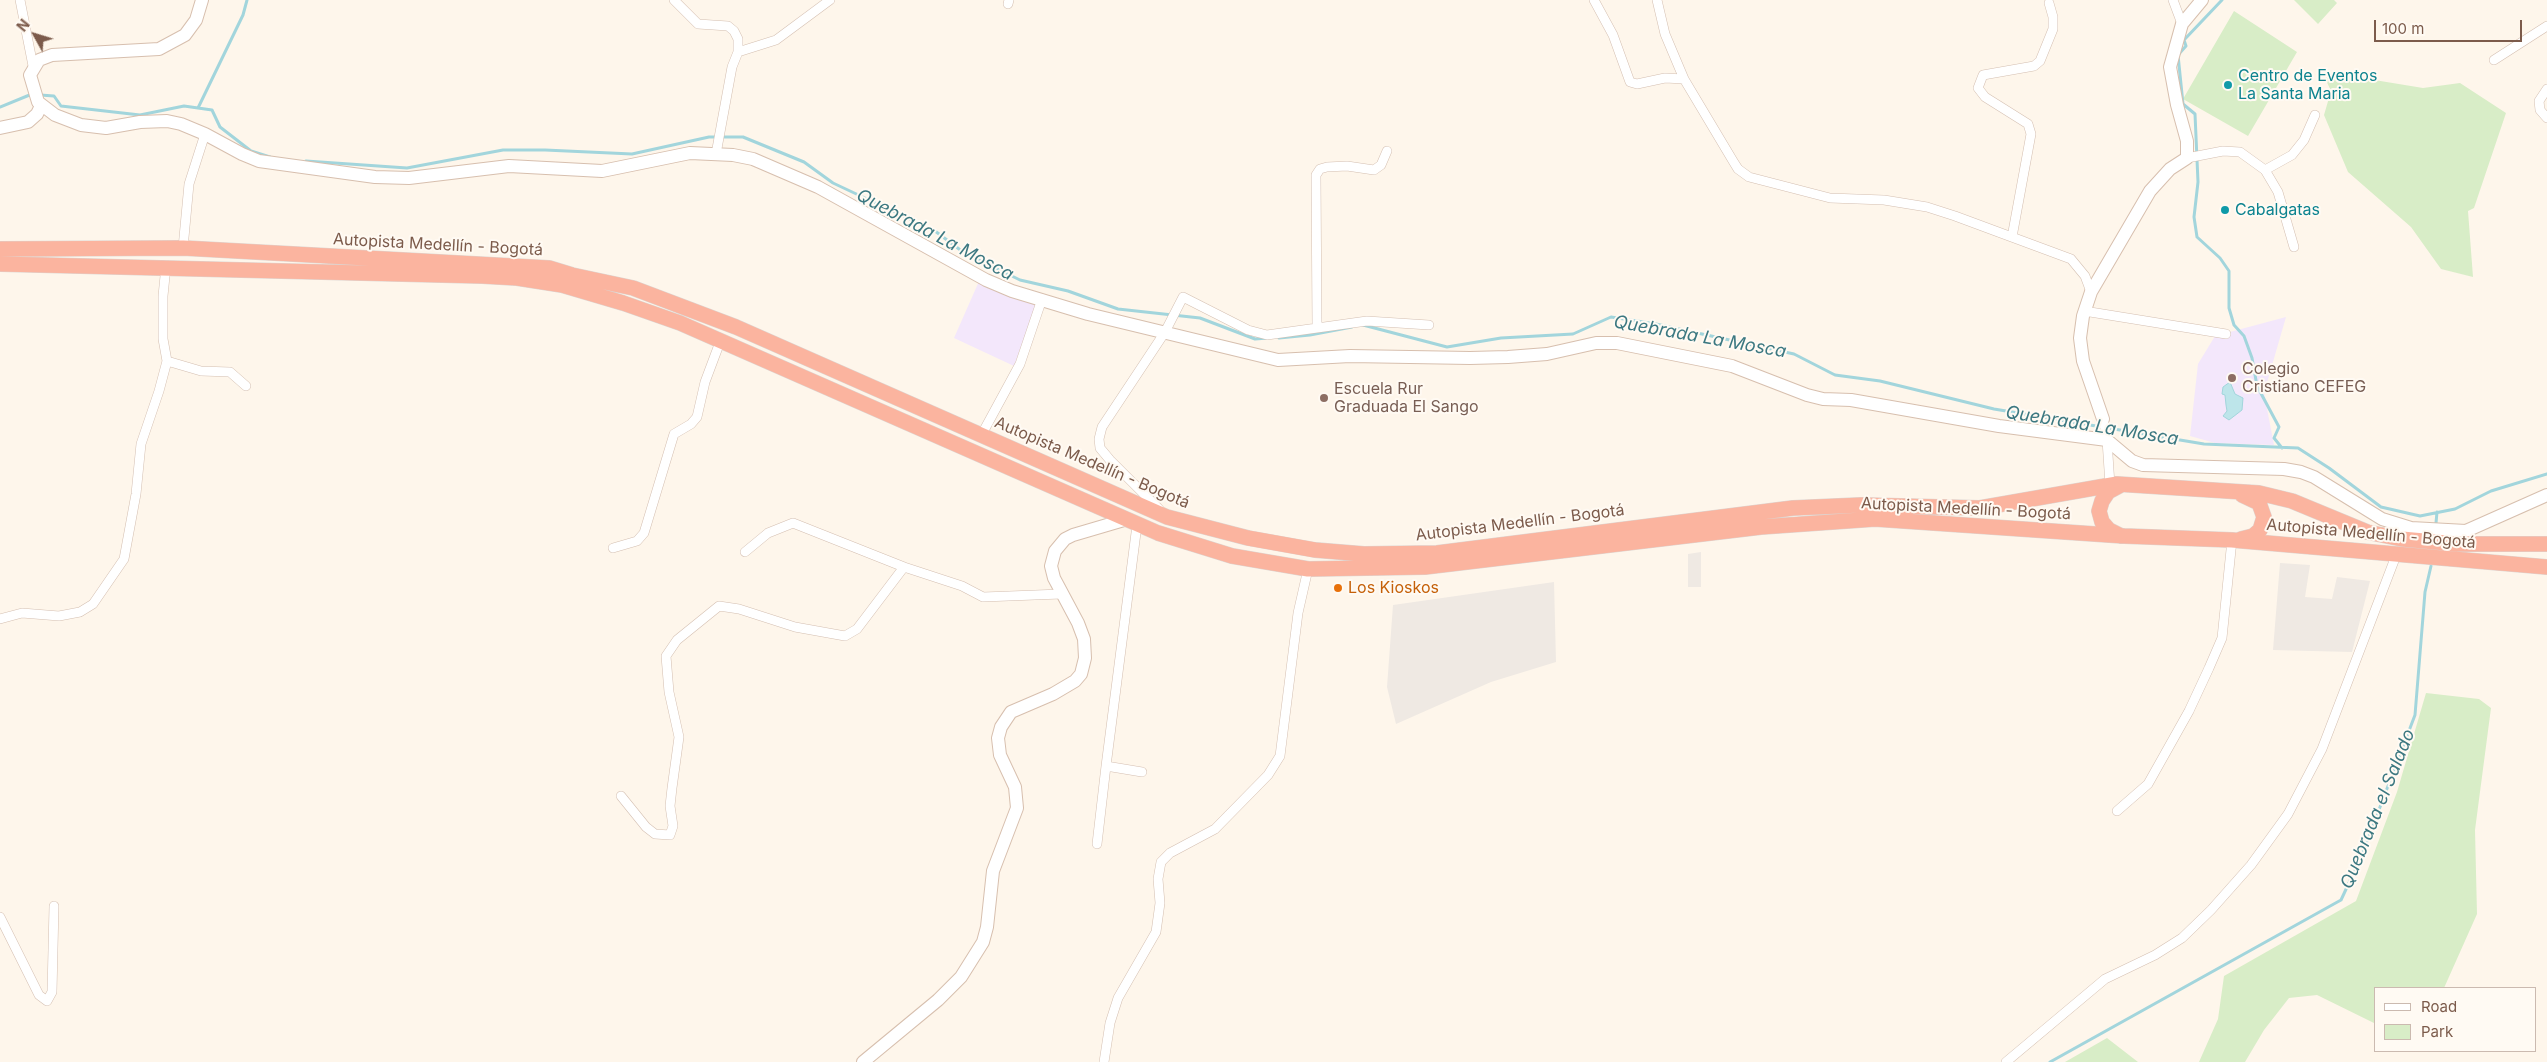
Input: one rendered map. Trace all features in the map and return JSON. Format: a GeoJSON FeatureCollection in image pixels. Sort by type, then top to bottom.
{"type":"FeatureCollection","features":[{"type":"Feature","properties":{"kind":"highway","name":"Autopista Medellín - Bogotá"},"geometry":{"type":"LineString","coordinates":[[0,250],[183,248],[549,268],[572,276],[607,281],[660,297],[736,327],[1167,516],[1248,538],[1315,550],[1364,554],[1437,553],[1793,508],[1861,505],[1980,508],[2110,485],[2259,493],[2292,501],[2367,532],[2402,539],[2457,544],[2547,544]]}},
{"type":"Feature","properties":{"kind":"highway","name":"Autopista Medellín - Bogotá"},"geometry":{"type":"LineString","coordinates":[[0,264],[166,266],[255,271],[482,276],[532,280],[562,285],[623,303],[680,324],[1131,522],[1196,546],[1232,556],[1308,569],[1426,567],[1761,527],[1875,519],[2124,536],[2232,540],[2547,567]]}},
{"type":"Feature","properties":{"kind":"highway"},"geometry":{"type":"LineString","coordinates":[[2124,536],[2109,530],[2102,522],[2100,511],[2102,500],[2108,492],[2117,486],[2128,485]]}},
{"type":"Feature","properties":{"kind":"highway"},"geometry":{"type":"LineString","coordinates":[[2225,490],[2253,498],[2259,503],[2264,517],[2260,530],[2253,536],[2232,540]]}},
{"type":"Feature","properties":{"kind":"street"},"geometry":{"type":"LineString","coordinates":[[20,0],[34,66]]}},
{"type":"Feature","properties":{"kind":"street"},"geometry":{"type":"LineString","coordinates":[[202,0],[196,20],[185,35],[159,50],[52,55],[39,60],[30,75],[40,104],[69,120],[92,127],[106,128],[140,122],[167,121],[205,134],[258,161],[375,177],[419,177],[509,166],[602,171],[663,157],[717,148],[753,159],[818,187],[986,280],[1088,314],[1278,360],[1350,356],[1508,357],[1547,354],[1596,343],[1617,343],[1732,366],[1806,395],[1823,399],[1851,400],[1999,426],[2105,430],[2132,461],[2143,465],[2284,469],[2301,472],[2314,477],[2382,519],[2411,528],[2466,531],[2547,495]]}},
{"type":"Feature","properties":{"kind":"street"},"geometry":{"type":"LineString","coordinates":[[674,0],[698,24],[728,26],[734,31],[738,39],[738,52],[732,67],[717,148]]}},
{"type":"Feature","properties":{"kind":"street"},"geometry":{"type":"LineString","coordinates":[[738,52],[776,40],[830,0]]}},
{"type":"Feature","properties":{"kind":"street"},"geometry":{"type":"LineString","coordinates":[[1594,0],[1613,35],[1630,82],[1638,84],[1665,78],[1684,79]]}},
{"type":"Feature","properties":{"kind":"street"},"geometry":{"type":"LineString","coordinates":[[1657,0],[1665,34],[1684,79],[1738,169],[1749,177],[1830,198],[1884,200],[1927,207],[2012,236],[2071,259],[2085,276],[2091,292]]}},
{"type":"Feature","properties":{"kind":"street"},"geometry":{"type":"LineString","coordinates":[[2173,0],[2182,24]]}},
{"type":"Feature","properties":{"kind":"street"},"geometry":{"type":"LineString","coordinates":[[2189,157],[2170,67],[2182,24],[2202,0]]}},
{"type":"Feature","properties":{"kind":"street"},"geometry":{"type":"LineString","coordinates":[[2012,236],[2031,134],[2028,124],[1985,97],[1978,88],[1984,75],[2034,66],[2040,61],[2053,29],[2054,17],[2048,3]]}},
{"type":"Feature","properties":{"kind":"street"},"geometry":{"type":"LineString","coordinates":[[2494,60],[2547,26]]}},
{"type":"Feature","properties":{"kind":"street"},"geometry":{"type":"LineString","coordinates":[[2547,89],[2540,101],[2540,110],[2547,118]]}},
{"type":"Feature","properties":{"kind":"street"},"geometry":{"type":"LineString","coordinates":[[0,128],[28,122],[37,114],[40,104]]}},
{"type":"Feature","properties":{"kind":"street"},"geometry":{"type":"LineString","coordinates":[[2265,170],[2292,155],[2304,140],[2315,115]]}},
{"type":"Feature","properties":{"kind":"street"},"geometry":{"type":"LineString","coordinates":[[183,248],[189,184],[205,134]]}},
{"type":"Feature","properties":{"kind":"street"},"geometry":{"type":"LineString","coordinates":[[1317,326],[1316,175],[1320,169],[1327,167],[1347,166],[1374,170],[1380,165],[1387,151]]}},
{"type":"Feature","properties":{"kind":"street"},"geometry":{"type":"LineString","coordinates":[[2110,485],[2105,430],[2081,349],[2080,338],[2084,311],[2091,292],[2156,184],[2170,169],[2189,157],[2223,151],[2240,152],[2265,170],[2278,192],[2294,247]]}},
{"type":"Feature","properties":{"kind":"street"},"geometry":{"type":"LineString","coordinates":[[0,619],[22,613],[59,616],[80,612],[93,604],[124,559],[136,494],[141,444],[160,391],[167,361],[163,340],[163,296],[166,266]]}},
{"type":"Feature","properties":{"kind":"street"},"geometry":{"type":"LineString","coordinates":[[1167,516],[1110,460],[1100,448],[1099,439],[1102,427],[1165,332],[1183,297],[1248,330],[1267,335],[1290,333],[1317,326],[1367,321],[1429,325]]}},
{"type":"Feature","properties":{"kind":"street"},"geometry":{"type":"LineString","coordinates":[[982,434],[1020,364],[1042,299]]}},
{"type":"Feature","properties":{"kind":"street"},"geometry":{"type":"LineString","coordinates":[[2084,311],[2226,334]]}},
{"type":"Feature","properties":{"kind":"street"},"geometry":{"type":"LineString","coordinates":[[614,548],[637,541],[644,533],[674,434],[691,424],[697,417],[705,382],[720,342]]}},
{"type":"Feature","properties":{"kind":"street"},"geometry":{"type":"LineString","coordinates":[[167,361],[201,371],[230,372],[246,386]]}},
{"type":"Feature","properties":{"kind":"street"},"geometry":{"type":"LineString","coordinates":[[863,1062],[938,1000],[961,977],[983,942],[987,926],[993,871],[1018,808],[1015,786],[1000,755],[998,738],[1001,727],[1011,712],[1075,681],[1081,674],[1085,658],[1084,639],[1078,623],[1061,594],[1051,566],[1055,551],[1065,539],[1085,530],[1131,522],[1097,844]]}},
{"type":"Feature","properties":{"kind":"street"},"geometry":{"type":"LineString","coordinates":[[745,552],[768,533],[793,524],[962,586],[983,597],[1061,594]]}},
{"type":"Feature","properties":{"kind":"street"},"geometry":{"type":"LineString","coordinates":[[2117,811],[2148,784],[2189,711],[2222,638],[2232,540]]}},
{"type":"Feature","properties":{"kind":"street"},"geometry":{"type":"LineString","coordinates":[[2006,1062],[2105,979],[2155,955],[2182,938],[2211,910],[2251,865],[2288,814],[2322,749],[2397,553]]}},
{"type":"Feature","properties":{"kind":"street"},"geometry":{"type":"LineString","coordinates":[[621,796],[650,830],[665,836],[670,835],[673,826],[670,806],[679,737],[669,692],[666,656],[677,640],[714,610],[726,606],[795,627],[846,636],[857,629],[904,566]]}},
{"type":"Feature","properties":{"kind":"street"},"geometry":{"type":"LineString","coordinates":[[1104,1062],[1110,1023],[1118,998],[1156,932],[1160,902],[1158,879],[1161,862],[1170,853],[1215,829],[1268,775],[1280,756],[1298,613],[1308,569]]}},
{"type":"Feature","properties":{"kind":"street"},"geometry":{"type":"LineString","coordinates":[[1106,766],[1142,772]]}},
{"type":"Feature","properties":{"kind":"street"},"geometry":{"type":"LineString","coordinates":[[0,917],[39,995],[47,1001],[52,992],[54,906]]}},
{"type":"Feature","properties":{"kind":"shaded area"},"geometry":{"type":"Polygon","coordinates":[[[980,279],[1038,301],[1014,366],[954,338],[980,279]]]}},
{"type":"Feature","properties":{"kind":"shaded area","name":"Colegio Cristiano CEFEG"},"geometry":{"type":"Polygon","coordinates":[[[2286,317],[2264,393],[2274,445],[2215,443],[2190,436],[2198,364],[2215,336],[2286,317]]]}},
{"type":"Feature","properties":{"kind":"shaded area"},"geometry":{"type":"Polygon","coordinates":[[[1701,552],[1701,587],[1688,587],[1688,554],[1701,552]]]}},
{"type":"Feature","properties":{"kind":"shaded area"},"geometry":{"type":"Polygon","coordinates":[[[2280,563],[2310,565],[2305,597],[2332,599],[2337,577],[2370,581],[2352,652],[2273,650],[2280,563]]]}},
{"type":"Feature","properties":{"kind":"shaded area"},"geometry":{"type":"Polygon","coordinates":[[[1554,582],[1556,662],[1491,682],[1396,724],[1387,687],[1393,605],[1554,582]]]}},
{"type":"Feature","properties":{"kind":"green space"},"geometry":{"type":"Polygon","coordinates":[[[2294,0],[2334,0],[2337,3],[2318,24],[2294,0]]]}},
{"type":"Feature","properties":{"kind":"green space"},"geometry":{"type":"Polygon","coordinates":[[[2234,11],[2297,52],[2248,136],[2183,99],[2234,11]]]}},
{"type":"Feature","properties":{"kind":"green space"},"geometry":{"type":"Polygon","coordinates":[[[2344,75],[2423,88],[2460,83],[2506,113],[2474,208],[2468,211],[2473,277],[2441,269],[2411,227],[2348,172],[2324,115],[2331,91],[2325,78],[2344,75]]]}},
{"type":"Feature","properties":{"kind":"green space"},"geometry":{"type":"Polygon","coordinates":[[[2426,693],[2479,699],[2491,708],[2475,830],[2477,914],[2444,987],[2374,987],[2374,1023],[2317,995],[2289,998],[2264,1030],[2245,1062],[2199,1062],[2218,1019],[2224,976],[2356,901],[2397,792],[2426,693]]]}},
{"type":"Feature","properties":{"kind":"green space"},"geometry":{"type":"Polygon","coordinates":[[[2107,1038],[2138,1062],[2065,1062],[2107,1038]]]}},
{"type":"Feature","properties":{"kind":"water"},"geometry":{"type":"Polygon","coordinates":[[[2230,382],[2235,394],[2243,398],[2242,410],[2229,420],[2223,416],[2227,411],[2225,395],[2222,394],[2223,387],[2230,382]]]}},
{"type":"Feature","properties":{"kind":"waterway"},"geometry":{"type":"LineString","coordinates":[[198,108],[243,15],[247,0]]}},
{"type":"Feature","properties":{"kind":"waterway"},"geometry":{"type":"LineString","coordinates":[[2222,0],[2184,40],[2186,46],[2178,55],[2183,104],[2195,114],[2198,182],[2194,217],[2197,237],[2220,258],[2229,271],[2229,308],[2234,325],[2244,336],[2252,358],[2257,386],[2279,427],[2274,438],[2282,448]]}},
{"type":"Feature","properties":{"kind":"waterway","name":"Quebrada La Mosca"},"geometry":{"type":"LineString","coordinates":[[0,107],[32,94]]}},
{"type":"Feature","properties":{"kind":"waterway","name":"Quebrada La Mosca"},"geometry":{"type":"LineString","coordinates":[[40,95],[54,96],[61,106],[140,115],[184,106],[212,110],[220,127],[251,151],[270,157]]}},
{"type":"Feature","properties":{"kind":"waterway","name":"Quebrada La Mosca"},"geometry":{"type":"LineString","coordinates":[[306,161],[407,168],[503,150],[632,154],[709,137],[743,137],[804,162],[833,183],[935,231],[963,252],[1020,280],[1068,291],[1118,309],[1200,318],[1255,339],[1268,338]]}},
{"type":"Feature","properties":{"kind":"waterway","name":"Quebrada La Mosca"},"geometry":{"type":"LineString","coordinates":[[1363,325],[1447,347],[1501,338],[1573,334],[1611,317],[1656,324],[1794,354],[1835,375],[1880,381],[1994,409],[2204,444],[2298,448],[2329,468],[2381,507],[2420,516],[2455,509],[2491,491],[2547,474]]}},
{"type":"Feature","properties":{"kind":"waterway","name":"Quebrada La Mosca"},"geometry":{"type":"LineString","coordinates":[[1279,338],[1310,335],[1352,327]]}},
{"type":"Feature","properties":{"kind":"waterway","name":"Quebrada el Salado"},"geometry":{"type":"LineString","coordinates":[[2436,523],[2437,512]]}},
{"type":"Feature","properties":{"kind":"waterway","name":"Quebrada el Salado"},"geometry":{"type":"LineString","coordinates":[[2050,1062],[2341,900],[2361,857],[2415,715],[2425,592],[2431,566]]}},
{"type":"Feature","properties":{"kind":"place","name":"Centro de Eventos La Santa Maria"},"geometry":{"type":"Point","coordinates":[2228,85]}},
{"type":"Feature","properties":{"kind":"place","name":"Cabalgatas"},"geometry":{"type":"Point","coordinates":[2225,210]}},
{"type":"Feature","properties":{"kind":"place","name":"Colegio Cristiano CEFEG"},"geometry":{"type":"Point","coordinates":[2232,378]}},
{"type":"Feature","properties":{"kind":"place","name":"Escuela Rur Graduada El Sango"},"geometry":{"type":"Point","coordinates":[1324,398]}},
{"type":"Feature","properties":{"kind":"place","name":"Los Kioskos"},"geometry":{"type":"Point","coordinates":[1338,588]}}]}
